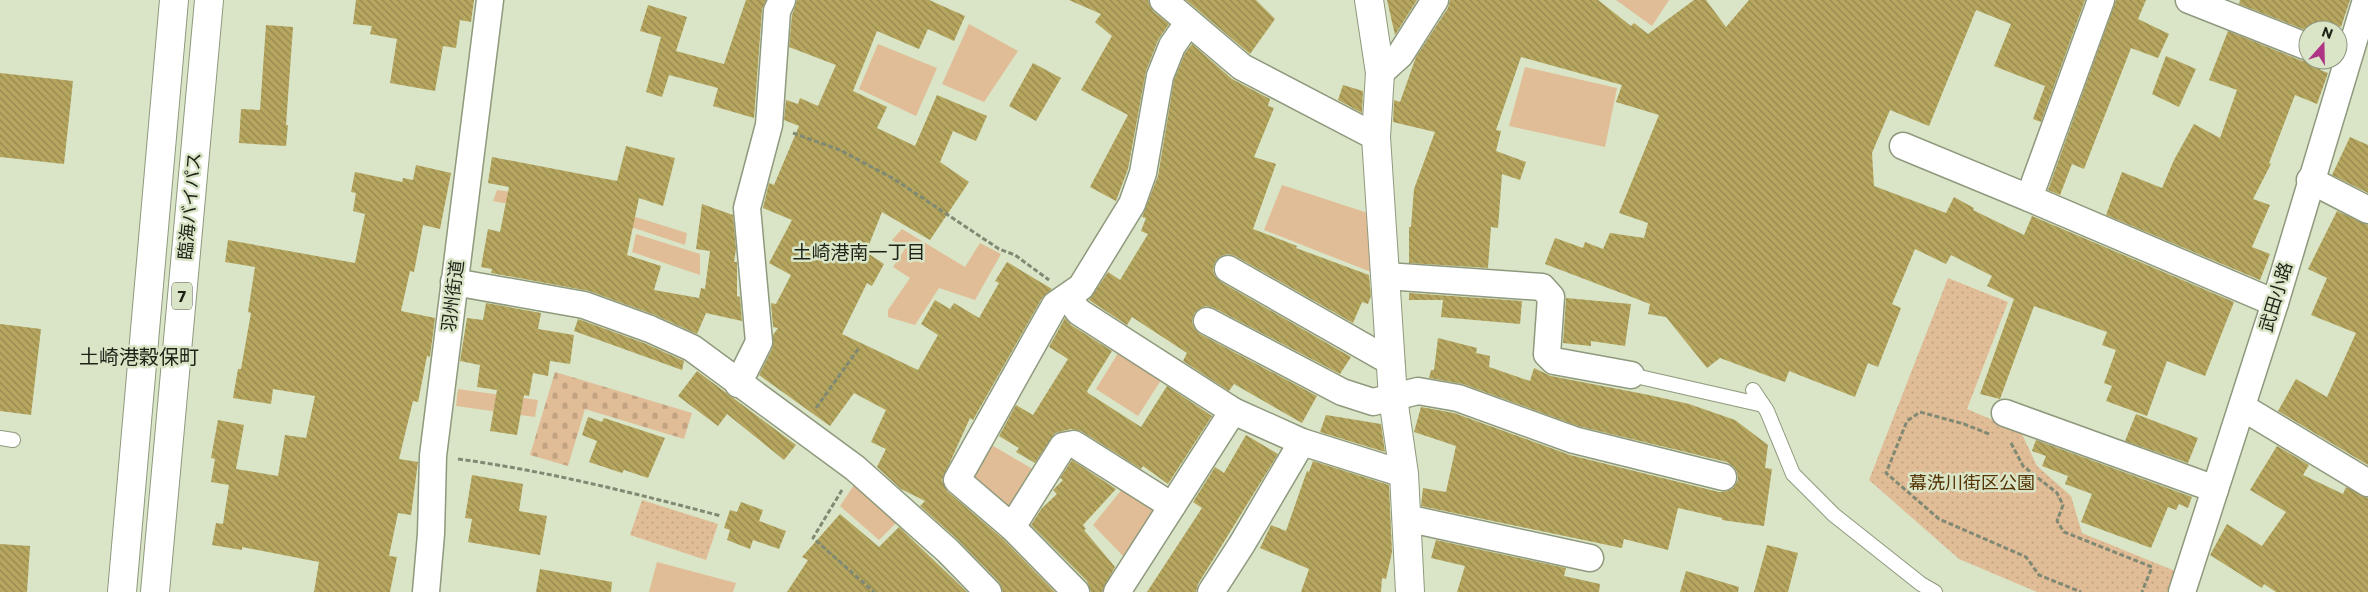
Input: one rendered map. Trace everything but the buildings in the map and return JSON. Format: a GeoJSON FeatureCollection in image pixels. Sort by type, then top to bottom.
{"type":"FeatureCollection","features":[{"type":"Feature","properties":{"kind":"main road","name":"臨海バイパス"},"geometry":{"type":"LineString","coordinates":[[122,592],[174,0]]}},
{"type":"Feature","properties":{"kind":"main road","name":"臨海バイパス"},"geometry":{"type":"LineString","coordinates":[[156,592],[210,0]]}},
{"type":"Feature","properties":{"kind":"main road"},"geometry":{"type":"LineString","coordinates":[[1369,0],[1380,73],[1376,137],[1393,398],[1404,474],[1410,592]]}},
{"type":"Feature","properties":{"kind":"street","name":"羽州街道"},"geometry":{"type":"LineString","coordinates":[[426,592],[431,534],[433,456],[490,0]]}},
{"type":"Feature","properties":{"kind":"street"},"geometry":{"type":"LineString","coordinates":[[738,384],[759,342],[746,208],[769,125],[777,11],[782,0]]}},
{"type":"Feature","properties":{"kind":"street"},"geometry":{"type":"LineString","coordinates":[[1162,0],[1242,67],[1376,137]]}},
{"type":"Feature","properties":{"kind":"street"},"geometry":{"type":"LineString","coordinates":[[1380,73],[1400,55],[1435,0]]}},
{"type":"Feature","properties":{"kind":"street"},"geometry":{"type":"LineString","coordinates":[[2029,198],[2101,0]]}},
{"type":"Feature","properties":{"kind":"street"},"geometry":{"type":"LineString","coordinates":[[2189,0],[2298,43]]}},
{"type":"Feature","properties":{"kind":"street","name":"武田小路"},"geometry":{"type":"LineString","coordinates":[[2348,45],[2366,0]]}},
{"type":"Feature","properties":{"kind":"street"},"geometry":{"type":"LineString","coordinates":[[1076,592],[1012,527],[957,480],[1055,305],[1068,298],[1081,287],[1132,204],[1143,173],[1160,76],[1172,46],[1188,23]]}},
{"type":"Feature","properties":{"kind":"street","name":"武田小路"},"geometry":{"type":"LineString","coordinates":[[2182,592],[2275,303],[2339,70]]}},
{"type":"Feature","properties":{"kind":"street"},"geometry":{"type":"LineString","coordinates":[[1903,146],[2275,303]]}},
{"type":"Feature","properties":{"kind":"street"},"geometry":{"type":"LineString","coordinates":[[2310,180],[2368,210]]}},
{"type":"Feature","properties":{"kind":"street"},"geometry":{"type":"LineString","coordinates":[[1228,269],[1391,362]]}},
{"type":"Feature","properties":{"kind":"street"},"geometry":{"type":"LineString","coordinates":[[1386,276],[1542,287],[1551,296],[1547,354],[1554,361],[1631,375]]}},
{"type":"Feature","properties":{"kind":"street"},"geometry":{"type":"LineString","coordinates":[[454,282],[584,305],[650,329],[692,348],[738,384],[854,468],[948,551],[988,592]]}},
{"type":"Feature","properties":{"kind":"street"},"geometry":{"type":"LineString","coordinates":[[1068,298],[1080,312],[1233,411],[1302,442],[1404,474]]}},
{"type":"Feature","properties":{"kind":"street"},"geometry":{"type":"LineString","coordinates":[[1207,321],[1342,392],[1372,402],[1418,391],[1458,398],[1574,440],[1723,477]]}},
{"type":"Feature","properties":{"kind":"street"},"geometry":{"type":"LineString","coordinates":[[2242,407],[2368,484]]}},
{"type":"Feature","properties":{"kind":"street"},"geometry":{"type":"LineString","coordinates":[[1117,592],[1233,411]]}},
{"type":"Feature","properties":{"kind":"street"},"geometry":{"type":"LineString","coordinates":[[2005,413],[2215,489]]}},
{"type":"Feature","properties":{"kind":"street"},"geometry":{"type":"LineString","coordinates":[[1211,592],[1242,544],[1302,442]]}},
{"type":"Feature","properties":{"kind":"street"},"geometry":{"type":"LineString","coordinates":[[1012,527],[1063,446],[1074,444],[1172,506]]}},
{"type":"Feature","properties":{"kind":"street"},"geometry":{"type":"LineString","coordinates":[[1406,518],[1590,558]]}},
{"type":"Feature","properties":{"kind":"lane"},"geometry":{"type":"LineString","coordinates":[[1631,375],[1763,405]]}},
{"type":"Feature","properties":{"kind":"lane"},"geometry":{"type":"LineString","coordinates":[[1753,390],[1763,405],[1793,474],[1834,515],[1921,584],[1935,592]]}},
{"type":"Feature","properties":{"kind":"path"},"geometry":{"type":"LineString","coordinates":[[769,125],[840,150],[894,178],[999,249],[1015,255],[1059,288],[1068,298]]}},
{"type":"Feature","properties":{"kind":"path"},"geometry":{"type":"LineString","coordinates":[[801,429],[859,348]]}},
{"type":"Feature","properties":{"kind":"path"},"geometry":{"type":"LineString","coordinates":[[1996,437],[1964,424],[1920,412],[1907,421],[1886,473],[1939,519],[2026,557],[2039,575],[2081,592]]}},
{"type":"Feature","properties":{"kind":"path"},"geometry":{"type":"LineString","coordinates":[[2004,440],[2012,443],[2023,466],[2057,493],[2063,504],[2057,521],[2064,532],[2152,567],[2142,592]]}},
{"type":"Feature","properties":{"kind":"path"},"geometry":{"type":"LineString","coordinates":[[433,456],[509,466],[633,492],[721,516]]}},
{"type":"Feature","properties":{"kind":"path"},"geometry":{"type":"LineString","coordinates":[[854,468],[814,538],[874,592]]}},
{"type":"Feature","properties":{"kind":"green space"},"geometry":{"type":"Polygon","coordinates":[[[1616,0],[1669,0],[1652,26],[1616,0]]]}},
{"type":"Feature","properties":{"kind":"green space"},"geometry":{"type":"Polygon","coordinates":[[[969,24],[1018,51],[984,102],[942,84],[969,24]]]}},
{"type":"Feature","properties":{"kind":"green space"},"geometry":{"type":"Polygon","coordinates":[[[878,44],[937,68],[916,116],[859,89],[878,44]]]}},
{"type":"Feature","properties":{"kind":"green space"},"geometry":{"type":"Polygon","coordinates":[[[1525,67],[1617,88],[1605,147],[1509,126],[1525,67]]]}},
{"type":"Feature","properties":{"kind":"green space"},"geometry":{"type":"Polygon","coordinates":[[[1282,185],[1371,214],[1371,272],[1264,230],[1282,185]]]}},
{"type":"Feature","properties":{"kind":"green space"},"geometry":{"type":"Polygon","coordinates":[[[497,190],[591,203],[687,233],[685,245],[631,227],[493,201],[497,190]]]}},
{"type":"Feature","properties":{"kind":"green space"},"geometry":{"type":"Polygon","coordinates":[[[902,229],[965,267],[980,243],[1001,254],[975,300],[939,288],[915,325],[888,317],[888,310],[910,278],[893,267],[905,249],[892,240],[902,229]]]}},
{"type":"Feature","properties":{"kind":"green space"},"geometry":{"type":"Polygon","coordinates":[[[636,234],[700,254],[700,275],[632,252],[636,234]]]}},
{"type":"Feature","properties":{"kind":"green space","name":"幕洗川街区公園"},"geometry":{"type":"Polygon","coordinates":[[[1948,278],[2008,302],[1967,409],[2021,432],[2037,466],[2071,496],[2082,533],[2175,571],[2168,592],[2037,592],[1959,559],[1869,480],[1948,278]]]}},
{"type":"Feature","properties":{"kind":"green space"},"geometry":{"type":"Polygon","coordinates":[[[1120,350],[1161,380],[1138,416],[1096,389],[1120,350]]]}},
{"type":"Feature","properties":{"kind":"green space"},"geometry":{"type":"Polygon","coordinates":[[[555,372],[692,413],[684,439],[585,409],[568,466],[530,455],[555,372]]]}},
{"type":"Feature","properties":{"kind":"green space"},"geometry":{"type":"Polygon","coordinates":[[[458,389],[538,400],[535,417],[456,406],[458,389]]]}},
{"type":"Feature","properties":{"kind":"green space"},"geometry":{"type":"Polygon","coordinates":[[[990,444],[1036,471],[1011,515],[971,476],[990,444]]]}},
{"type":"Feature","properties":{"kind":"green space"},"geometry":{"type":"Polygon","coordinates":[[[856,482],[898,521],[879,540],[840,506],[856,482]]]}},
{"type":"Feature","properties":{"kind":"green space"},"geometry":{"type":"Polygon","coordinates":[[[1123,488],[1160,512],[1125,558],[1093,525],[1123,488]]]}},
{"type":"Feature","properties":{"kind":"green space"},"geometry":{"type":"Polygon","coordinates":[[[642,500],[718,524],[706,560],[630,535],[642,500]]]}},
{"type":"Feature","properties":{"kind":"green space"},"geometry":{"type":"Polygon","coordinates":[[[657,562],[736,583],[733,592],[649,592],[657,562]]]}},
{"type":"Feature","properties":{"kind":"district","name":"土崎港南一丁目"},"geometry":{"type":"Point","coordinates":[859,252]}},
{"type":"Feature","properties":{"kind":"district","name":"土崎港穀保町"},"geometry":{"type":"Point","coordinates":[139,357]}}]}
